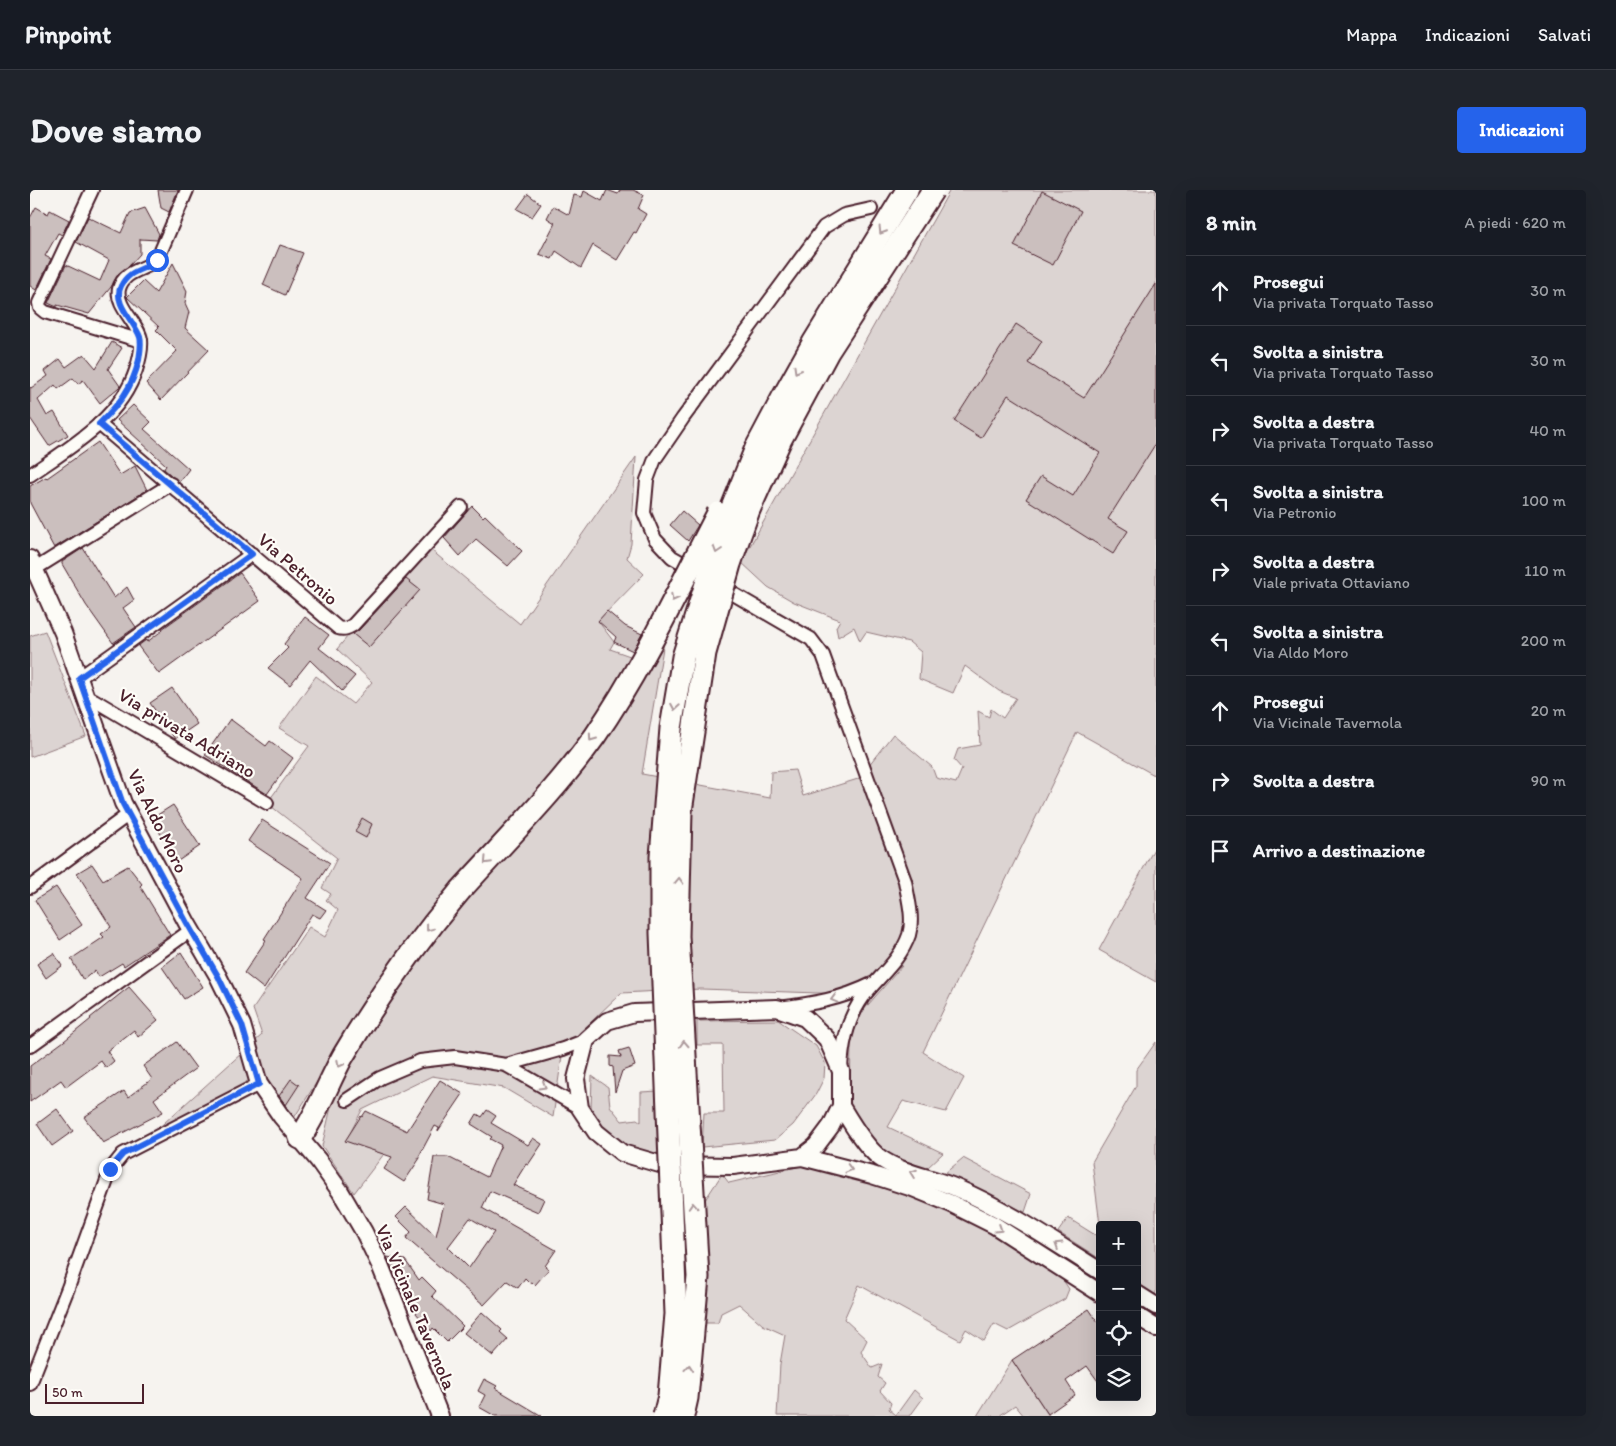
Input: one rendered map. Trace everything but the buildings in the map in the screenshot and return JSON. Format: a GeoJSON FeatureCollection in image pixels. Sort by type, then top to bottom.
{"type":"FeatureCollection","features":[{"type":"Feature","properties":{"kind":"highway"},"geometry":{"type":"LineString","coordinates":[[300,1138],[309,1125],[342,1059],[388,984],[438,917],[547,797],[595,735],[641,660],[719,511],[756,448],[813,343],[907,190]]}},
{"type":"Feature","properties":{"kind":"highway"},"geometry":{"type":"LineString","coordinates":[[683,1416],[698,1277],[678,936],[682,811],[705,653],[740,535],[749,510],[781,439],[828,352],[932,190]]}},
{"type":"Feature","properties":{"kind":"highway"},"geometry":{"type":"LineString","coordinates":[[664,1416],[669,1396],[676,1314],[660,933],[661,858],[671,728],[683,657],[724,530],[756,448]]}},
{"type":"Feature","properties":{"kind":"street"},"geometry":{"type":"LineString","coordinates":[[92,190],[39,303],[40,308],[45,312],[141,341]]}},
{"type":"Feature","properties":{"kind":"street"},"geometry":{"type":"LineString","coordinates":[[30,475],[75,444],[99,424],[113,410],[128,390],[137,366],[141,341],[119,296],[119,288],[133,271],[157,260],[187,190]]}},
{"type":"Feature","properties":{"kind":"street"},"geometry":{"type":"LineString","coordinates":[[802,1157],[816,1146],[831,1126],[841,1106],[842,1054],[851,1016],[864,997],[899,956],[909,934],[911,914],[906,881],[822,655],[810,639],[672,557],[655,539],[644,513],[647,480],[655,459],[683,418],[824,227],[844,215],[870,209]]}},
{"type":"Feature","properties":{"kind":"street","name":"Via Petronio"},"geometry":{"type":"LineString","coordinates":[[99,424],[338,628],[348,628],[461,507]]}},
{"type":"Feature","properties":{"kind":"street"},"geometry":{"type":"LineString","coordinates":[[32,564],[171,484]]}},
{"type":"Feature","properties":{"kind":"street"},"geometry":{"type":"LineString","coordinates":[[79,678],[252,554]]}},
{"type":"Feature","properties":{"kind":"street","name":"Via Aldo Moro"},"geometry":{"type":"LineString","coordinates":[[32,564],[63,633],[123,804],[218,976],[242,1025],[246,1038]]}},
{"type":"Feature","properties":{"kind":"street","name":"Via privata Adriano"},"geometry":{"type":"LineString","coordinates":[[86,698],[94,700],[266,803]]}},
{"type":"Feature","properties":{"kind":"street"},"geometry":{"type":"LineString","coordinates":[[30,887],[129,814]]}},
{"type":"Feature","properties":{"kind":"street"},"geometry":{"type":"LineString","coordinates":[[30,1046],[191,930]]}},
{"type":"Feature","properties":{"kind":"street"},"geometry":{"type":"LineString","coordinates":[[506,1065],[586,1040],[607,1021],[634,1013],[777,1008],[835,999],[879,980]]}},
{"type":"Feature","properties":{"kind":"street"},"geometry":{"type":"LineString","coordinates":[[777,1008],[805,1018],[827,1038],[841,1071]]}},
{"type":"Feature","properties":{"kind":"street","name":"Via Vicinale Tavernola"},"geometry":{"type":"LineString","coordinates":[[246,1038],[259,1084],[281,1116],[340,1191],[364,1232],[380,1265],[440,1416]]}},
{"type":"Feature","properties":{"kind":"street"},"geometry":{"type":"LineString","coordinates":[[586,1040],[576,1079],[580,1108],[596,1132],[622,1153],[663,1165],[734,1166],[802,1157],[872,1175],[913,1188],[952,1204],[994,1225],[1096,1289]]}},
{"type":"Feature","properties":{"kind":"street"},"geometry":{"type":"LineString","coordinates":[[347,1100],[380,1078],[420,1061],[455,1057],[506,1065],[580,1108]]}},
{"type":"Feature","properties":{"kind":"street"},"geometry":{"type":"LineString","coordinates":[[30,1384],[68,1288],[110,1169],[116,1161],[123,1154],[259,1084]]}},
{"type":"Feature","properties":{"kind":"street"},"geometry":{"type":"LineString","coordinates":[[841,1106],[857,1131],[879,1157],[898,1167],[954,1187],[1004,1211],[1096,1268]]}},
{"type":"Feature","properties":{"kind":"street"},"geometry":{"type":"LineString","coordinates":[[1141,1297],[1156,1306]]}},
{"type":"Feature","properties":{"kind":"street"},"geometry":{"type":"LineString","coordinates":[[1141,1319],[1156,1328]]}},
{"type":"Feature","properties":{"kind":"shaded area"},"geometry":{"type":"Polygon","coordinates":[[[950,190],[1156,190],[1156,776],[1077,732],[923,1052],[964,1078],[946,1112],[903,1101],[888,1127],[943,1153],[926,1169],[887,1154],[866,1131],[850,1107],[851,1040],[861,1013],[902,966],[848,994],[701,989],[621,993],[563,1049],[553,1117],[504,1088],[432,1076],[362,1110],[346,1141],[384,1154],[354,1193],[322,1146],[338,1077],[323,1072],[294,1118],[268,1087],[154,1132],[262,1035],[253,1009],[309,927],[325,937],[338,910],[326,900],[331,894],[322,888],[337,858],[267,803],[309,746],[279,728],[316,676],[353,704],[372,682],[337,649],[425,545],[520,624],[636,457],[631,544],[627,558],[644,574],[598,621],[614,642],[610,649],[630,656],[667,624],[642,774],[770,798],[771,772],[795,770],[803,796],[858,779],[893,734],[932,767],[936,778],[956,783],[962,769],[954,760],[958,749],[980,745],[978,711],[989,717],[991,709],[1003,718],[1016,698],[999,691],[965,666],[953,693],[919,679],[921,652],[909,642],[866,632],[860,641],[854,627],[838,637],[836,627],[840,620],[794,602],[768,587],[741,562],[950,190]]]}},
{"type":"Feature","properties":{"kind":"shaded area"},"geometry":{"type":"Polygon","coordinates":[[[45,631],[86,736],[30,757],[30,636],[45,631]]]}},
{"type":"Feature","properties":{"kind":"shaded area"},"geometry":{"type":"Polygon","coordinates":[[[1156,845],[1156,982],[1099,950],[1156,845]]]}},
{"type":"Feature","properties":{"kind":"shaded area"},"geometry":{"type":"Polygon","coordinates":[[[778,1020],[816,1046],[825,1063],[824,1078],[816,1094],[793,1125],[775,1140],[702,1147],[704,1113],[724,1113],[723,1045],[697,1045],[697,1021],[778,1020]]]}},
{"type":"Feature","properties":{"kind":"shaded area"},"geometry":{"type":"Polygon","coordinates":[[[1156,1042],[1156,1295],[1141,1286],[1141,1221],[1099,1221],[1092,1162],[1136,1086],[1136,1070],[1156,1042]]]}},
{"type":"Feature","properties":{"kind":"shaded area"},"geometry":{"type":"Polygon","coordinates":[[[592,1076],[608,1087],[610,1106],[622,1121],[637,1119],[641,1122],[641,1092],[658,1091],[663,1158],[635,1152],[607,1135],[591,1109],[592,1076]]]}},
{"type":"Feature","properties":{"kind":"shaded area"},"geometry":{"type":"Polygon","coordinates":[[[963,1158],[1031,1194],[1025,1212],[944,1174],[963,1158]]]}},
{"type":"Feature","properties":{"kind":"shaded area"},"geometry":{"type":"Polygon","coordinates":[[[801,1166],[846,1173],[924,1197],[1018,1245],[1059,1274],[1069,1289],[1065,1299],[1008,1331],[994,1324],[984,1341],[966,1329],[960,1340],[859,1285],[844,1319],[867,1340],[861,1352],[872,1368],[882,1364],[878,1377],[885,1383],[880,1391],[891,1403],[889,1409],[896,1415],[914,1390],[923,1398],[910,1416],[777,1416],[780,1364],[785,1335],[763,1325],[739,1304],[721,1313],[718,1323],[704,1323],[705,1200],[722,1174],[729,1183],[801,1166]]]}},
{"type":"Feature","properties":{"kind":"shaded area"},"geometry":{"type":"Polygon","coordinates":[[[1068,1218],[1096,1236],[1096,1256],[1058,1232],[1068,1218]]]}},
{"type":"Feature","properties":{"kind":"shaded area"},"geometry":{"type":"Polygon","coordinates":[[[1012,1360],[1049,1416],[1024,1416],[1015,1405],[999,1416],[977,1416],[1012,1360]]]}},
{"type":"Feature","properties":{"kind":"route"},"geometry":{"type":"LineString","coordinates":[[110,1169],[123,1154],[259,1084],[242,1025],[218,976],[187,923],[123,804],[79,678],[252,554],[99,424],[113,410],[128,390],[137,366],[140,349],[141,341],[139,335],[119,296],[119,288],[133,271],[157,260]]}}]}
